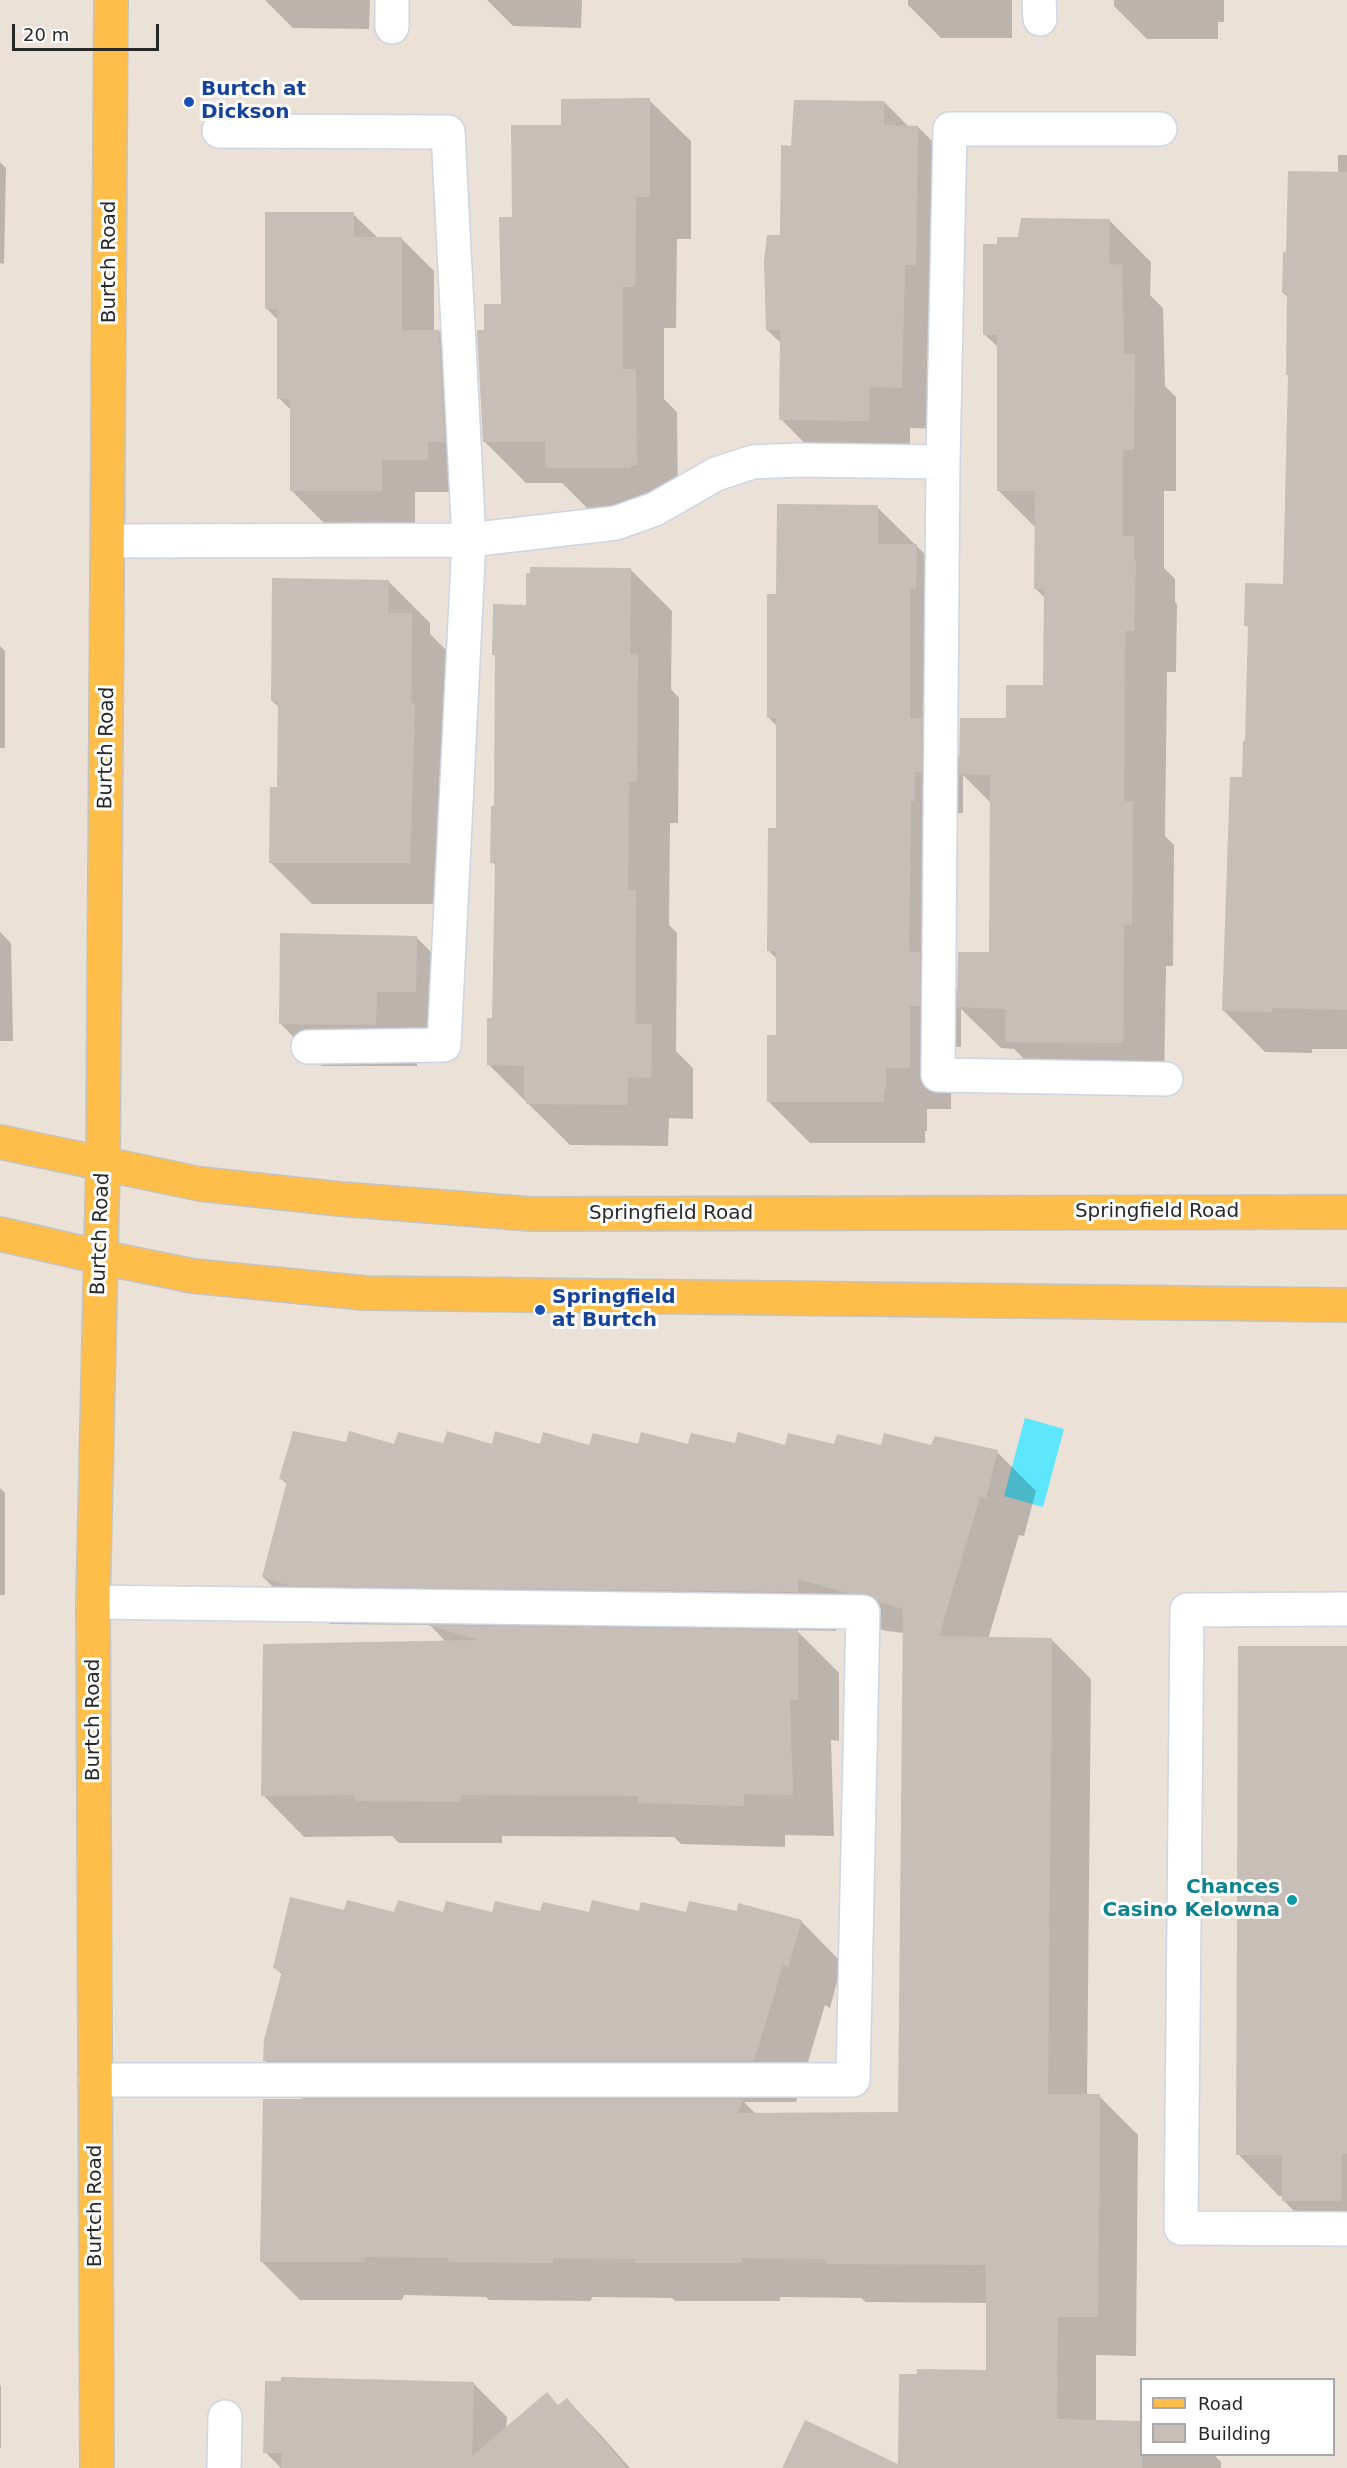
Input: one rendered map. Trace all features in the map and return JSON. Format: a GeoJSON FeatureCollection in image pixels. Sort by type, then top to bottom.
{"type":"FeatureCollection","features":[{"type":"Feature","properties":{"kind":"main road","name":"Burtch Road"},"geometry":{"type":"LineString","coordinates":[[97,2468],[93,1602],[103,1163],[111,0]]}},
{"type":"Feature","properties":{"kind":"main road","name":"Springfield Road"},"geometry":{"type":"LineString","coordinates":[[0,1142],[200,1184],[340,1199],[531,1214],[1347,1212]]}},
{"type":"Feature","properties":{"kind":"main road"},"geometry":{"type":"LineString","coordinates":[[0,1234],[193,1276],[364,1293],[1347,1305]]}},
{"type":"Feature","properties":{"kind":"lane"},"geometry":{"type":"LineString","coordinates":[[1160,129],[950,129],[943,462],[938,1075],[1166,1079]]}},
{"type":"Feature","properties":{"kind":"lane"},"geometry":{"type":"LineString","coordinates":[[219,131],[448,132],[469,540],[444,1045],[308,1047]]}},
{"type":"Feature","properties":{"kind":"lane"},"geometry":{"type":"LineString","coordinates":[[109,541],[469,540],[616,523],[655,509],[716,474],[753,462],[797,460],[943,462]]}},
{"type":"Feature","properties":{"kind":"lane"},"geometry":{"type":"LineString","coordinates":[[93,1602],[863,1612],[854,2080],[95,2080]]}},
{"type":"Feature","properties":{"kind":"lane"},"geometry":{"type":"LineString","coordinates":[[1347,1609],[1188,1610],[1181,2228],[1347,2229]]}},
{"type":"Feature","properties":{"kind":"lane"},"geometry":{"type":"LineString","coordinates":[[224,2468],[225,2417]]}},
{"type":"Feature","properties":{"kind":"water"},"geometry":{"type":"Polygon","coordinates":[[[1025,1418],[1064,1429],[1043,1507],[1004,1496],[1025,1418]]]}},
{"type":"Feature","properties":{"kind":"building"},"geometry":{"type":"Polygon","coordinates":[[[650,98],[650,197],[636,197],[635,287],[623,287],[623,369],[636,369],[637,465],[631,465],[631,468],[545,468],[545,442],[483,442],[477,330],[484,330],[484,304],[501,304],[499,217],[512,217],[511,125],[561,125],[561,99],[650,98]]]}},
{"type":"Feature","properties":{"kind":"building"},"geometry":{"type":"Polygon","coordinates":[[[794,100],[884,101],[884,125],[918,126],[916,265],[905,265],[902,388],[869,387],[869,421],[779,420],[780,330],[766,330],[764,261],[767,235],[780,235],[781,145],[791,146],[794,100]]]}},
{"type":"Feature","properties":{"kind":"building"},"geometry":{"type":"Polygon","coordinates":[[[1288,171],[1347,172],[1347,1010],[1272,1008],[1272,1012],[1222,1011],[1230,777],[1242,777],[1243,741],[1245,741],[1248,626],[1244,626],[1245,583],[1283,584],[1288,375],[1286,375],[1287,293],[1282,293],[1283,252],[1286,252],[1288,171]]]}},
{"type":"Feature","properties":{"kind":"building"},"geometry":{"type":"Polygon","coordinates":[[[265,212],[354,212],[354,237],[402,237],[402,330],[439,330],[445,442],[428,442],[428,460],[382,460],[382,491],[290,491],[290,399],[277,399],[277,309],[265,309],[265,212]]]}},
{"type":"Feature","properties":{"kind":"building"},"geometry":{"type":"Polygon","coordinates":[[[1021,218],[1110,219],[1109,264],[1122,265],[1124,354],[1135,354],[1134,450],[1123,450],[1123,536],[1134,536],[1134,561],[1136,561],[1134,631],[1125,631],[1124,801],[1133,801],[1132,925],[1124,925],[1123,1043],[1005,1042],[1005,1009],[957,1007],[958,952],[989,952],[990,775],[959,774],[960,718],[1006,718],[1006,685],[1043,685],[1044,589],[1034,589],[1035,491],[997,491],[997,335],[983,335],[983,244],[997,244],[997,237],[1018,237],[1021,218]]]}},
{"type":"Feature","properties":{"kind":"building"},"geometry":{"type":"Polygon","coordinates":[[[777,504],[878,505],[878,544],[917,544],[916,589],[910,589],[910,718],[922,718],[922,772],[915,772],[915,801],[911,801],[909,952],[920,952],[920,1006],[910,1006],[910,1068],[886,1068],[884,1102],[767,1102],[767,1035],[776,1035],[776,951],[767,951],[768,828],[776,828],[776,718],[767,718],[767,594],[776,594],[777,504]]]}},
{"type":"Feature","properties":{"kind":"building"},"geometry":{"type":"Polygon","coordinates":[[[530,567],[631,568],[630,654],[638,654],[637,782],[629,782],[628,890],[636,890],[635,1024],[652,1024],[651,1078],[628,1077],[627,1105],[526,1104],[524,1066],[487,1065],[487,1018],[492,1018],[495,863],[490,863],[491,806],[494,806],[493,604],[526,605],[526,573],[530,573],[530,567]]]}},
{"type":"Feature","properties":{"kind":"building"},"geometry":{"type":"Polygon","coordinates":[[[272,578],[389,580],[388,613],[412,613],[411,703],[415,703],[410,863],[269,863],[270,787],[277,787],[278,702],[271,701],[272,578]]]}},
{"type":"Feature","properties":{"kind":"building"},"geometry":{"type":"Polygon","coordinates":[[[280,933],[417,936],[416,992],[377,992],[376,1025],[279,1024],[280,933]]]}},
{"type":"Feature","properties":{"kind":"building"},"geometry":{"type":"Polygon","coordinates":[[[293,1431],[346,1442],[349,1431],[394,1444],[398,1432],[443,1443],[447,1431],[492,1444],[495,1431],[540,1444],[543,1432],[589,1445],[593,1433],[638,1444],[641,1432],[688,1444],[691,1433],[735,1443],[738,1432],[785,1445],[788,1433],[834,1444],[837,1434],[881,1445],[884,1433],[931,1445],[935,1436],[998,1450],[986,1498],[980,1497],[939,1636],[1052,1638],[1048,2094],[1100,2094],[1098,2317],[1058,2317],[1057,2419],[1140,2421],[1142,2468],[782,2468],[805,2420],[898,2464],[899,2374],[917,2374],[917,2369],[986,2370],[986,2265],[826,2264],[825,2259],[742,2258],[742,2263],[634,2263],[635,2259],[553,2258],[553,2263],[449,2262],[448,2258],[365,2257],[364,2262],[260,2262],[263,2099],[743,2099],[738,2113],[898,2112],[903,1609],[879,1602],[872,1596],[847,1593],[798,1579],[798,1592],[291,1586],[262,1577],[287,1481],[279,1479],[293,1431]]]}},
{"type":"Feature","properties":{"kind":"building"},"geometry":{"type":"Polygon","coordinates":[[[427,1625],[798,1630],[798,1700],[790,1699],[793,1795],[744,1794],[744,1806],[638,1803],[638,1796],[461,1795],[461,1802],[356,1801],[355,1795],[261,1796],[263,1644],[479,1640],[427,1625]]]}},
{"type":"Feature","properties":{"kind":"building","name":"Chances Casino Kelowna"},"geometry":{"type":"Polygon","coordinates":[[[1238,1646],[1347,1646],[1347,2154],[1342,2154],[1341,2201],[1282,2201],[1282,2155],[1236,2155],[1238,1646]]]}},
{"type":"Feature","properties":{"kind":"building"},"geometry":{"type":"Polygon","coordinates":[[[290,1897],[344,1910],[347,1900],[394,1912],[398,1900],[443,1912],[446,1901],[492,1912],[495,1901],[540,1911],[543,1902],[589,1912],[592,1900],[639,1911],[641,1902],[686,1912],[689,1901],[737,1911],[738,1903],[802,1920],[788,1967],[783,1965],[754,2061],[263,2061],[264,2040],[282,1971],[273,1968],[290,1897]]]}},
{"type":"Feature","properties":{"kind":"building"},"geometry":{"type":"Polygon","coordinates":[[[281,2377],[474,2382],[472,2456],[547,2392],[558,2405],[567,2398],[627,2468],[281,2468],[282,2453],[263,2453],[265,2381],[281,2381],[281,2377]]]}},
{"type":"Feature","properties":{"kind":"place","name":"Burtch at Dickson"},"geometry":{"type":"Point","coordinates":[189,102]}},
{"type":"Feature","properties":{"kind":"place","name":"Springfield at Burtch"},"geometry":{"type":"Point","coordinates":[540,1310]}},
{"type":"Feature","properties":{"kind":"place","name":"Chances Casino Kelowna"},"geometry":{"type":"Point","coordinates":[1292,1900]}}]}
